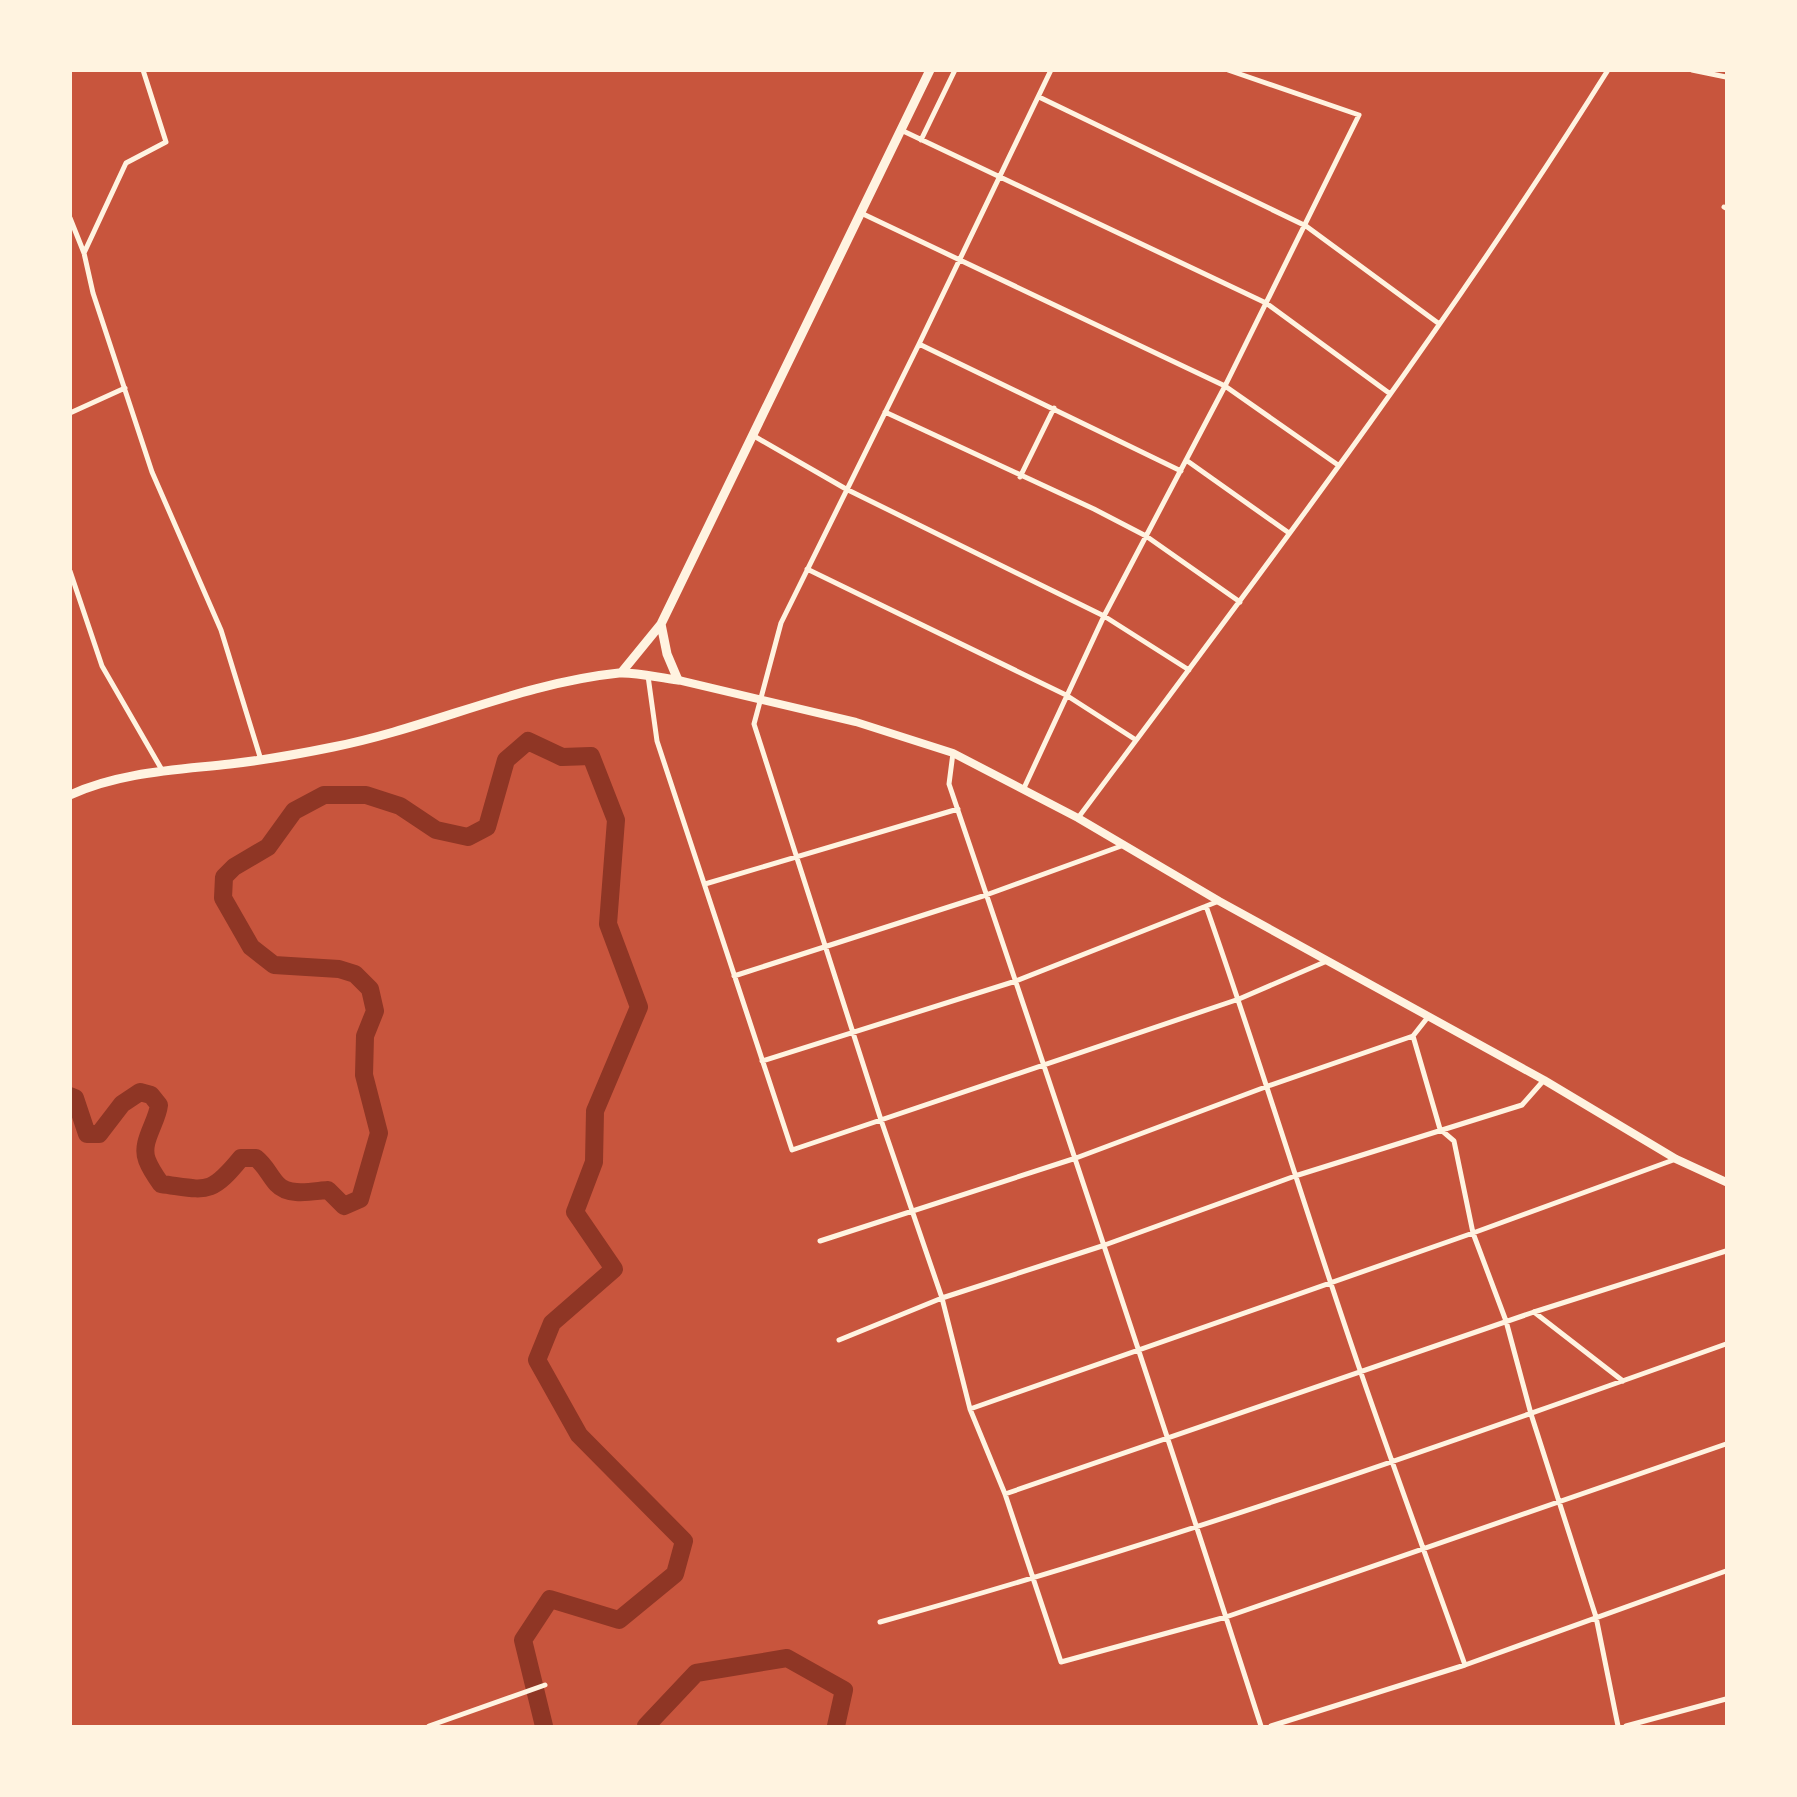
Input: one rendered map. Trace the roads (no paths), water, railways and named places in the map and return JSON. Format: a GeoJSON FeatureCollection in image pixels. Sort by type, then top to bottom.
{"type":"FeatureCollection","features":[{"type":"Feature","properties":{"kind":"highway"},"geometry":{"type":"LineString","coordinates":[[621,673],[661,624],[930,70]]}},
{"type":"Feature","properties":{"kind":"highway"},"geometry":{"type":"LineString","coordinates":[[661,624],[666,654],[678,680]]}},
{"type":"Feature","properties":{"kind":"highway"},"geometry":{"type":"LineString","coordinates":[[70,795],[88,787],[162,770],[261,760],[375,738],[565,683],[621,673],[678,680]]}},
{"type":"Feature","properties":{"kind":"main road"},"geometry":{"type":"LineString","coordinates":[[678,680],[856,722],[953,753],[1078,818],[1327,962],[1544,1080],[1676,1159],[1726,1182]]}},
{"type":"Feature","properties":{"kind":"street"},"geometry":{"type":"LineString","coordinates":[[84,253],[126,163],[166,142],[143,70]]}},
{"type":"Feature","properties":{"kind":"street"},"geometry":{"type":"LineString","coordinates":[[921,140],[955,70]]}},
{"type":"Feature","properties":{"kind":"street"},"geometry":{"type":"LineString","coordinates":[[1051,70],[920,344],[781,623],[754,724],[881,1120],[942,1298],[970,1409],[1005,1494],[1060,1662],[1226,1617],[1726,1444]]}},
{"type":"Feature","properties":{"kind":"street"},"geometry":{"type":"LineString","coordinates":[[1024,789],[1104,616],[1226,386],[1359,116],[1228,70]]}},
{"type":"Feature","properties":{"kind":"street"},"geometry":{"type":"LineString","coordinates":[[1078,818],[1240,602],[1338,465],[1553,159],[1608,70]]}},
{"type":"Feature","properties":{"kind":"street"},"geometry":{"type":"LineString","coordinates":[[1692,70],[1726,77]]}},
{"type":"Feature","properties":{"kind":"street"},"geometry":{"type":"LineString","coordinates":[[1039,97],[1306,226],[1438,323]]}},
{"type":"Feature","properties":{"kind":"street"},"geometry":{"type":"LineString","coordinates":[[901,130],[998,178],[1266,303],[1389,393]]}},
{"type":"Feature","properties":{"kind":"street"},"geometry":{"type":"LineString","coordinates":[[861,213],[1226,386],[1338,465]]}},
{"type":"Feature","properties":{"kind":"street"},"geometry":{"type":"LineString","coordinates":[[70,218],[84,253],[93,293],[152,472],[221,630],[261,760]]}},
{"type":"Feature","properties":{"kind":"street"},"geometry":{"type":"LineString","coordinates":[[920,344],[1181,471]]}},
{"type":"Feature","properties":{"kind":"street"},"geometry":{"type":"LineString","coordinates":[[70,413],[125,388]]}},
{"type":"Feature","properties":{"kind":"street"},"geometry":{"type":"LineString","coordinates":[[1020,477],[1054,408]]}},
{"type":"Feature","properties":{"kind":"street"},"geometry":{"type":"LineString","coordinates":[[885,412],[1020,477],[1094,509],[1146,536],[1240,602]]}},
{"type":"Feature","properties":{"kind":"street"},"geometry":{"type":"LineString","coordinates":[[754,436],[846,489],[1104,616],[1189,670]]}},
{"type":"Feature","properties":{"kind":"street"},"geometry":{"type":"LineString","coordinates":[[1186,460],[1289,533]]}},
{"type":"Feature","properties":{"kind":"street"},"geometry":{"type":"LineString","coordinates":[[807,569],[1066,695],[1136,740]]}},
{"type":"Feature","properties":{"kind":"street"},"geometry":{"type":"LineString","coordinates":[[70,571],[102,666],[162,770]]}},
{"type":"Feature","properties":{"kind":"street"},"geometry":{"type":"LineString","coordinates":[[648,676],[657,741],[792,1150],[1239,999],[1327,962]]}},
{"type":"Feature","properties":{"kind":"street"},"geometry":{"type":"LineString","coordinates":[[953,753],[949,784],[1076,1158],[1102,1246],[1197,1527],[1261,1726]]}},
{"type":"Feature","properties":{"kind":"street"},"geometry":{"type":"LineString","coordinates":[[705,884],[958,809]]}},
{"type":"Feature","properties":{"kind":"street"},"geometry":{"type":"LineString","coordinates":[[734,976],[986,895],[1124,845]]}},
{"type":"Feature","properties":{"kind":"street"},"geometry":{"type":"LineString","coordinates":[[762,1061],[1016,981],[1219,901]]}},
{"type":"Feature","properties":{"kind":"street"},"geometry":{"type":"LineString","coordinates":[[1206,906],[1268,1086],[1295,1176],[1360,1371],[1465,1665]]}},
{"type":"Feature","properties":{"kind":"street"},"geometry":{"type":"LineString","coordinates":[[820,1241],[1076,1158],[1268,1086],[1413,1036],[1428,1017]]}},
{"type":"Feature","properties":{"kind":"street"},"geometry":{"type":"LineString","coordinates":[[1413,1036],[1440,1129],[1454,1141],[1473,1233],[1506,1321],[1531,1414],[1596,1617],[1618,1726]]}},
{"type":"Feature","properties":{"kind":"street"},"geometry":{"type":"LineString","coordinates":[[838,1340],[942,1298],[1102,1246],[1295,1176],[1522,1105],[1544,1080]]}},
{"type":"Feature","properties":{"kind":"street"},"geometry":{"type":"LineString","coordinates":[[970,1409],[1473,1233],[1676,1159]]}},
{"type":"Feature","properties":{"kind":"street"},"geometry":{"type":"LineString","coordinates":[[1005,1494],[1506,1321],[1726,1251]]}},
{"type":"Feature","properties":{"kind":"street"},"geometry":{"type":"LineString","coordinates":[[1534,1312],[1623,1381]]}},
{"type":"Feature","properties":{"kind":"street"},"geometry":{"type":"LineString","coordinates":[[880,1622],[1032,1580],[1197,1527],[1531,1414],[1726,1344]]}},
{"type":"Feature","properties":{"kind":"street"},"geometry":{"type":"LineString","coordinates":[[1271,1726],[1465,1665],[1726,1571]]}},
{"type":"Feature","properties":{"kind":"street"},"geometry":{"type":"LineString","coordinates":[[429,1726],[545,1685]]}},
{"type":"Feature","properties":{"kind":"street"},"geometry":{"type":"LineString","coordinates":[[1626,1726],[1726,1699]]}},
{"type":"Feature","properties":{"kind":"waterway"},"geometry":{"type":"LineString","coordinates":[[70,1096],[75,1098],[87,1134],[99,1134],[122,1104],[140,1092],[151,1095],[159,1105],[147,1139],[145,1153],[161,1184],[207,1188],[222,1179],[241,1158],[256,1158],[277,1184],[288,1191],[328,1190],[344,1206],[360,1199],[379,1133],[364,1075],[365,1036],[375,1011],[370,989],[355,974],[339,969],[274,965],[251,947],[223,898],[224,877],[234,867],[268,847],[294,811],[324,795],[366,795],[400,806],[436,830],[468,837],[487,827],[506,760],[528,741],[562,757],[591,756],[616,820],[608,924],[639,1007],[595,1111],[594,1162],[575,1212],[614,1269],[552,1323],[537,1360],[579,1435],[684,1541],[675,1574],[619,1620],[550,1599],[523,1640],[544,1726]]}},
{"type":"Feature","properties":{"kind":"waterway"},"geometry":{"type":"LineString","coordinates":[[646,1726],[696,1673],[787,1658],[844,1690],[836,1726]]}}]}
